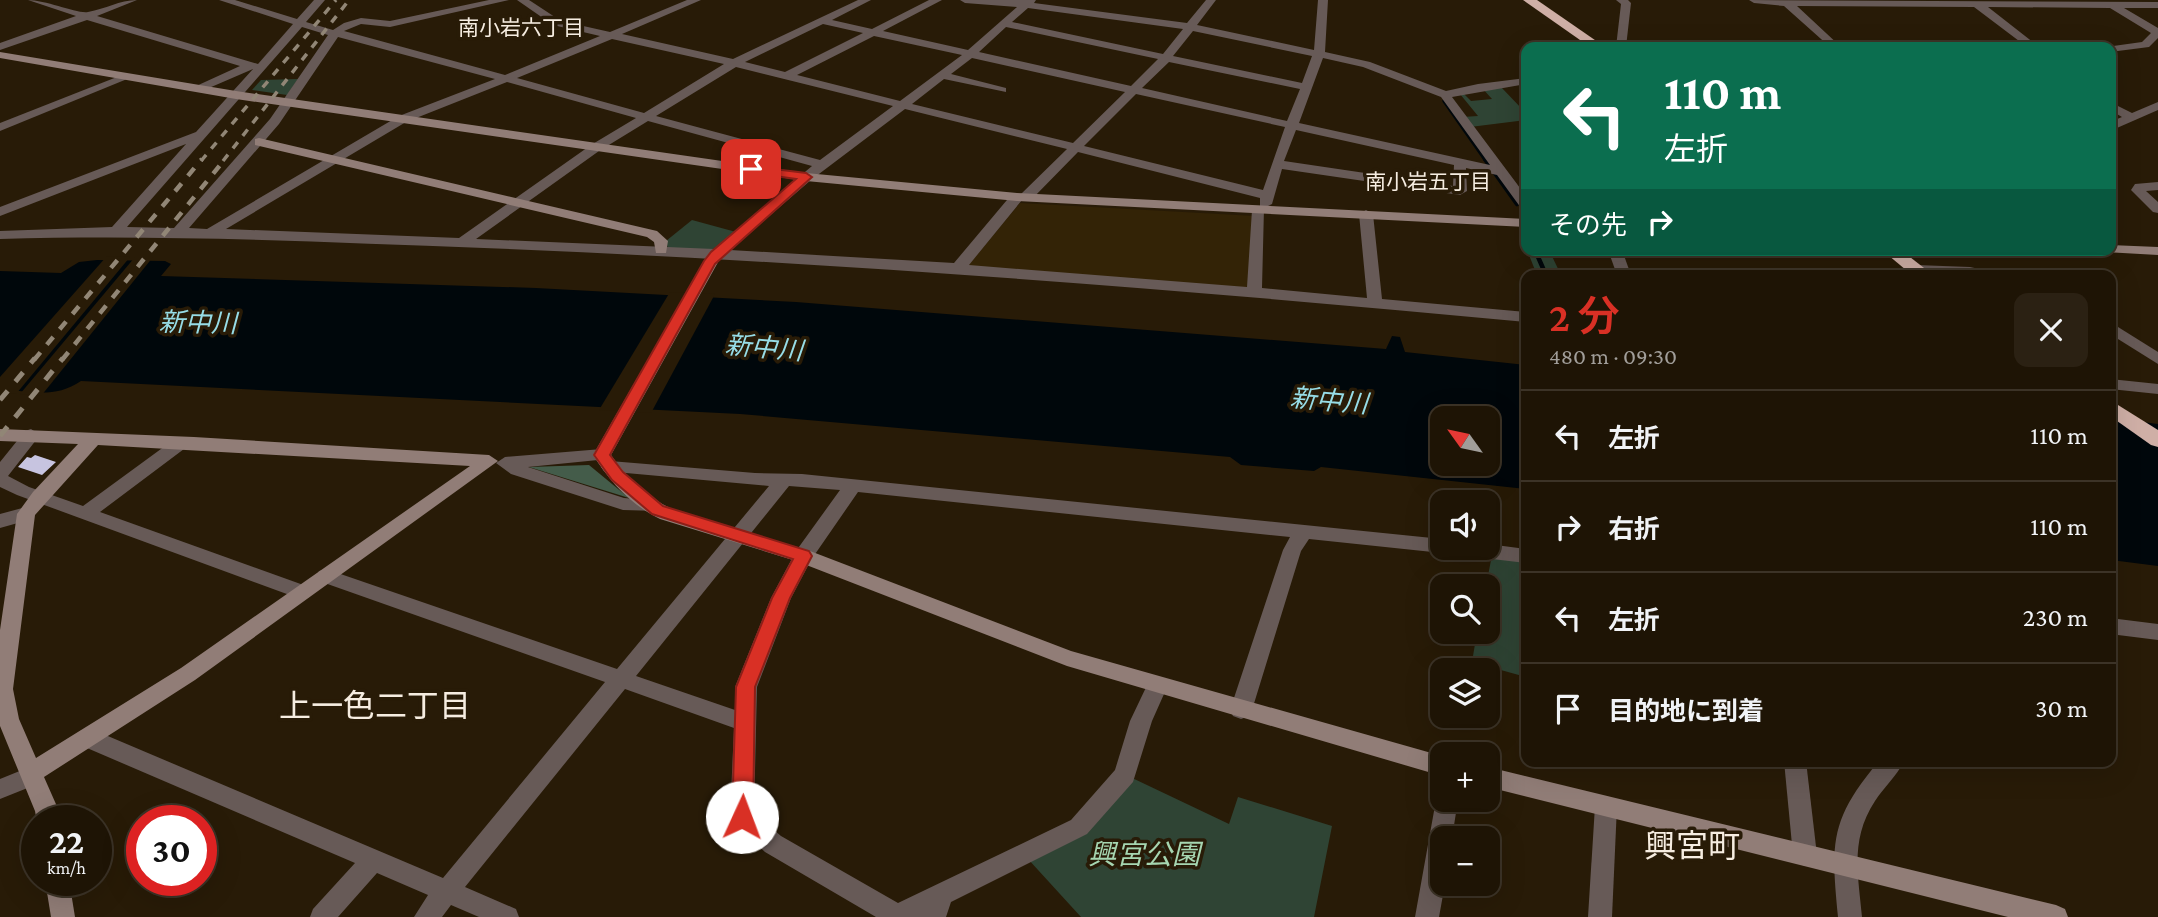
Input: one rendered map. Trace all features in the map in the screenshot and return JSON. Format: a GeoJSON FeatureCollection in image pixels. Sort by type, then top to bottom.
{"type":"FeatureCollection","features":[{"type":"Feature","properties":{"kind":"highway"},"geometry":{"type":"LineString","coordinates":[[1529,0],[1591,42]]}},
{"type":"Feature","properties":{"kind":"highway"},"geometry":{"type":"LineString","coordinates":[[1898,256],[1917,270]]}},
{"type":"Feature","properties":{"kind":"highway"},"geometry":{"type":"LineString","coordinates":[[2116,410],[2158,440]]}},
{"type":"Feature","properties":{"kind":"street"},"geometry":{"type":"LineString","coordinates":[[33,0],[251,66]]}},
{"type":"Feature","properties":{"kind":"street"},"geometry":{"type":"LineString","coordinates":[[224,0],[335,34],[348,35],[822,165]]}},
{"type":"Feature","properties":{"kind":"street"},"geometry":{"type":"LineString","coordinates":[[116,231],[320,0]]}},
{"type":"Feature","properties":{"kind":"street"},"geometry":{"type":"LineString","coordinates":[[178,232],[259,142],[290,102],[335,34],[366,19],[390,24],[504,0]]}},
{"type":"Feature","properties":{"kind":"street"},"geometry":{"type":"LineString","coordinates":[[522,0],[557,23],[734,63],[1266,195]]}},
{"type":"Feature","properties":{"kind":"street"},"geometry":{"type":"LineString","coordinates":[[673,0],[691,2]]}},
{"type":"Feature","properties":{"kind":"street"},"geometry":{"type":"LineString","coordinates":[[463,242],[595,148],[734,63],[866,0]]}},
{"type":"Feature","properties":{"kind":"street"},"geometry":{"type":"LineString","coordinates":[[786,76],[937,0]]}},
{"type":"Feature","properties":{"kind":"street"},"geometry":{"type":"LineString","coordinates":[[965,0],[1028,3],[1190,27],[1366,64],[1445,95],[1521,198]]}},
{"type":"Feature","properties":{"kind":"street"},"geometry":{"type":"LineString","coordinates":[[958,268],[1022,197],[1166,58],[1211,0]]}},
{"type":"Feature","properties":{"kind":"street"},"geometry":{"type":"LineString","coordinates":[[1254,292],[1261,211],[1320,53],[1322,0]]}},
{"type":"Feature","properties":{"kind":"street"},"geometry":{"type":"LineString","coordinates":[[1754,0],[2148,3]]}},
{"type":"Feature","properties":{"kind":"street"},"geometry":{"type":"LineString","coordinates":[[0,47],[124,1]]}},
{"type":"Feature","properties":{"kind":"street"},"geometry":{"type":"LineString","coordinates":[[1622,42],[1625,31],[1624,1]]}},
{"type":"Feature","properties":{"kind":"street"},"geometry":{"type":"LineString","coordinates":[[1786,1],[1831,42]]}},
{"type":"Feature","properties":{"kind":"street"},"geometry":{"type":"LineString","coordinates":[[210,233],[405,119],[691,2]]}},
{"type":"Feature","properties":{"kind":"street"},"geometry":{"type":"LineString","coordinates":[[1973,2],[2027,42]]}},
{"type":"Feature","properties":{"kind":"street"},"geometry":{"type":"LineString","coordinates":[[2109,2],[2157,33],[2145,46],[2116,48]]}},
{"type":"Feature","properties":{"kind":"street"},"geometry":{"type":"LineString","coordinates":[[607,455],[715,255],[806,177],[969,55],[1028,3]]}},
{"type":"Feature","properties":{"kind":"street"},"geometry":{"type":"LineString","coordinates":[[822,21],[1503,172]]}},
{"type":"Feature","properties":{"kind":"street"},"geometry":{"type":"LineString","coordinates":[[1005,24],[1306,87]]}},
{"type":"Feature","properties":{"kind":"street"},"geometry":{"type":"LineString","coordinates":[[0,55],[236,95],[806,177],[1022,197],[1521,223]]}},
{"type":"Feature","properties":{"kind":"street"},"geometry":{"type":"LineString","coordinates":[[198,89],[267,60]]}},
{"type":"Feature","properties":{"kind":"street"},"geometry":{"type":"LineString","coordinates":[[942,75],[1002,90]]}},
{"type":"Feature","properties":{"kind":"street"},"geometry":{"type":"LineString","coordinates":[[0,127],[125,77]]}},
{"type":"Feature","properties":{"kind":"street"},"geometry":{"type":"LineString","coordinates":[[1445,95],[1478,87],[1521,82]]}},
{"type":"Feature","properties":{"kind":"street"},"geometry":{"type":"LineString","coordinates":[[2116,124],[2158,106]]}},
{"type":"Feature","properties":{"kind":"street"},"geometry":{"type":"LineString","coordinates":[[2116,109],[2131,118]]}},
{"type":"Feature","properties":{"kind":"street"},"geometry":{"type":"LineString","coordinates":[[0,212],[199,135]]}},
{"type":"Feature","properties":{"kind":"street"},"geometry":{"type":"LineString","coordinates":[[259,142],[652,234],[661,241],[661,250]]}},
{"type":"Feature","properties":{"kind":"street"},"geometry":{"type":"LineString","coordinates":[[1277,164],[1460,191],[1460,164]]}},
{"type":"Feature","properties":{"kind":"street"},"geometry":{"type":"LineString","coordinates":[[2158,186],[2140,187],[2138,190],[2158,209]]}},
{"type":"Feature","properties":{"kind":"street"},"geometry":{"type":"LineString","coordinates":[[1366,214],[1375,303]]}},
{"type":"Feature","properties":{"kind":"street"},"geometry":{"type":"LineString","coordinates":[[0,236],[116,231],[178,232],[661,250],[958,268],[1521,317]]}},
{"type":"Feature","properties":{"kind":"street"},"geometry":{"type":"LineString","coordinates":[[2116,249],[2158,251]]}},
{"type":"Feature","properties":{"kind":"street"},"geometry":{"type":"LineString","coordinates":[[1949,262],[1975,270]]}},
{"type":"Feature","properties":{"kind":"street"},"geometry":{"type":"LineString","coordinates":[[2116,331],[2158,359]]}},
{"type":"Feature","properties":{"kind":"street"},"geometry":{"type":"LineString","coordinates":[[2116,385],[2158,389]]}},
{"type":"Feature","properties":{"kind":"street"},"geometry":{"type":"LineString","coordinates":[[0,435],[182,442],[497,462],[607,455],[784,480],[1430,545]]}},
{"type":"Feature","properties":{"kind":"street"},"geometry":{"type":"LineString","coordinates":[[0,474],[31,435]]}},
{"type":"Feature","properties":{"kind":"street"},"geometry":{"type":"LineString","coordinates":[[43,805],[8,719],[1,689],[26,514],[93,439]]}},
{"type":"Feature","properties":{"kind":"street"},"geometry":{"type":"LineString","coordinates":[[86,513],[182,442]]}},
{"type":"Feature","properties":{"kind":"street"},"geometry":{"type":"LineString","coordinates":[[607,455],[652,506],[666,514],[803,556],[1067,658],[1430,763]]}},
{"type":"Feature","properties":{"kind":"street"},"geometry":{"type":"LineString","coordinates":[[497,462],[623,504],[652,506]]}},
{"type":"Feature","properties":{"kind":"street"},"geometry":{"type":"LineString","coordinates":[[0,789],[32,774],[179,680],[302,592],[497,462]]}},
{"type":"Feature","properties":{"kind":"street"},"geometry":{"type":"LineString","coordinates":[[0,479],[39,497],[302,592]]}},
{"type":"Feature","properties":{"kind":"street"},"geometry":{"type":"LineString","coordinates":[[426,917],[784,480]]}},
{"type":"Feature","properties":{"kind":"street"},"geometry":{"type":"LineString","coordinates":[[853,485],[803,556],[781,598],[746,687],[742,817],[773,844],[896,916],[937,906],[1079,827],[1125,775],[1141,720],[1157,685]]}},
{"type":"Feature","properties":{"kind":"street"},"geometry":{"type":"LineString","coordinates":[[0,521],[26,514]]}},
{"type":"Feature","properties":{"kind":"street"},"geometry":{"type":"LineString","coordinates":[[1241,710],[1292,550],[1304,531]]}},
{"type":"Feature","properties":{"kind":"street"},"geometry":{"type":"LineString","coordinates":[[1500,553],[1521,555]]}},
{"type":"Feature","properties":{"kind":"street"},"geometry":{"type":"LineString","coordinates":[[326,576],[746,723]]}},
{"type":"Feature","properties":{"kind":"street"},"geometry":{"type":"LineString","coordinates":[[2116,627],[2158,632]]}},
{"type":"Feature","properties":{"kind":"street"},"geometry":{"type":"LineString","coordinates":[[88,738],[508,917]]}},
{"type":"Feature","properties":{"kind":"street"},"geometry":{"type":"LineString","coordinates":[[1796,767],[1805,855]]}},
{"type":"Feature","properties":{"kind":"street"},"geometry":{"type":"LineString","coordinates":[[1850,917],[1845,863],[1846,836],[1864,799],[1888,767]]}},
{"type":"Feature","properties":{"kind":"street"},"geometry":{"type":"LineString","coordinates":[[1500,780],[2056,917]]}},
{"type":"Feature","properties":{"kind":"street"},"geometry":{"type":"LineString","coordinates":[[1600,917],[1606,806]]}},
{"type":"Feature","properties":{"kind":"street"},"geometry":{"type":"LineString","coordinates":[[1427,917],[1445,812]]}},
{"type":"Feature","properties":{"kind":"street"},"geometry":{"type":"LineString","coordinates":[[322,917],[374,859]]}},
{"type":"Feature","properties":{"kind":"street"},"geometry":{"type":"LineString","coordinates":[[60,896],[63,917]]}},
{"type":"Feature","properties":{"kind":"shaded area"},"geometry":{"type":"Polygon","coordinates":[[[1020,203],[1255,216],[1251,288],[967,267],[1020,203]]]}},
{"type":"Feature","properties":{"kind":"green space"},"geometry":{"type":"Polygon","coordinates":[[[298,79],[287,95],[252,90],[261,80],[298,79]]]}},
{"type":"Feature","properties":{"kind":"green space"},"geometry":{"type":"Polygon","coordinates":[[[1501,87],[1521,108],[1521,121],[1470,127],[1462,117],[1478,116],[1460,94],[1463,93],[1471,101],[1492,99],[1483,89],[1501,87]]]}},
{"type":"Feature","properties":{"kind":"green space"},"geometry":{"type":"Polygon","coordinates":[[[692,220],[736,232],[708,253],[668,249],[666,241],[692,220]]]}},
{"type":"Feature","properties":{"kind":"green space"},"geometry":{"type":"Polygon","coordinates":[[[1529,256],[1552,256],[1559,270],[1535,270],[1529,256]]]}},
{"type":"Feature","properties":{"kind":"green space"},"geometry":{"type":"Polygon","coordinates":[[[589,465],[629,498],[529,467],[589,465]]]}},
{"type":"Feature","properties":{"kind":"green space"},"geometry":{"type":"Polygon","coordinates":[[[1500,556],[1521,558],[1521,676],[1500,670],[1500,658],[1473,658],[1475,644],[1500,644],[1500,574],[1488,574],[1491,560],[1500,560],[1500,556]]]}},
{"type":"Feature","properties":{"kind":"green space","name":"興宮公園"},"geometry":{"type":"Polygon","coordinates":[[[1128,776],[1229,824],[1238,797],[1332,826],[1314,917],[1081,917],[1028,859],[1128,776]]]}},
{"type":"Feature","properties":{"kind":"water","name":"新中川"},"geometry":{"type":"Polygon","coordinates":[[[165,261],[171,264],[161,276],[536,288],[796,302],[1386,349],[1392,336],[1400,337],[1405,352],[1521,364],[1521,488],[1321,467],[1314,471],[1241,465],[1230,457],[740,414],[81,381],[52,392],[0,389],[0,271],[61,273],[79,262],[165,261]]]}},
{"type":"Feature","properties":{"kind":"water"},"geometry":{"type":"Polygon","coordinates":[[[2116,419],[2158,424],[2158,566],[2116,561],[2116,419]]]}},
{"type":"Feature","properties":{"kind":"pier"},"geometry":{"type":"Polygon","coordinates":[[[107,256],[130,257],[16,394],[0,392],[0,377],[107,256]]]}},
{"type":"Feature","properties":{"kind":"pier"},"geometry":{"type":"Polygon","coordinates":[[[135,257],[153,257],[41,396],[20,394],[135,257]]]}},
{"type":"Feature","properties":{"kind":"pier"},"geometry":{"type":"Polygon","coordinates":[[[670,292],[715,294],[651,413],[599,410],[670,292]]]}},
{"type":"Feature","properties":{"kind":"building"},"geometry":{"type":"Polygon","coordinates":[[[35,455],[56,462],[42,475],[18,467],[27,457],[35,455]]]}},
{"type":"Feature","properties":{"kind":"waterway"},"geometry":{"type":"LineString","coordinates":[[1444,101],[1486,161]]}},
{"type":"Feature","properties":{"kind":"waterway"},"geometry":{"type":"LineString","coordinates":[[1485,159],[1517,204]]}},
{"type":"Feature","properties":{"kind":"waterway"},"geometry":{"type":"LineString","coordinates":[[1538,256],[1544,270]]}},
{"type":"Feature","properties":{"kind":"railway"},"geometry":{"type":"LineString","coordinates":[[201,161],[336,0]]}},
{"type":"Feature","properties":{"kind":"railway"},"geometry":{"type":"LineString","coordinates":[[223,161],[349,0]]}},
{"type":"Feature","properties":{"kind":"railway"},"geometry":{"type":"LineString","coordinates":[[34,360],[202,159]]}},
{"type":"Feature","properties":{"kind":"railway"},"geometry":{"type":"LineString","coordinates":[[62,360],[225,159]]}},
{"type":"Feature","properties":{"kind":"railway"},"geometry":{"type":"LineString","coordinates":[[0,400],[35,358]]}},
{"type":"Feature","properties":{"kind":"railway"},"geometry":{"type":"LineString","coordinates":[[0,436],[63,358]]}},
{"type":"Feature","properties":{"kind":"district","name":"南小岩六丁目"},"geometry":{"type":"Point","coordinates":[521,28]}},
{"type":"Feature","properties":{"kind":"district","name":"南小岩五丁目"},"geometry":{"type":"Point","coordinates":[1428,182]}},
{"type":"Feature","properties":{"kind":"district","name":"上一色二丁目"},"geometry":{"type":"Point","coordinates":[375,706]}},
{"type":"Feature","properties":{"kind":"district","name":"興宮町"},"geometry":{"type":"Point","coordinates":[1692,846]}},
{"type":"Feature","properties":{"kind":"route"},"geometry":{"type":"LineString","coordinates":[[742,817],[746,687],[781,598],[803,556],[657,510],[617,476],[602,455],[709,263],[806,177],[751,169]]}}]}
